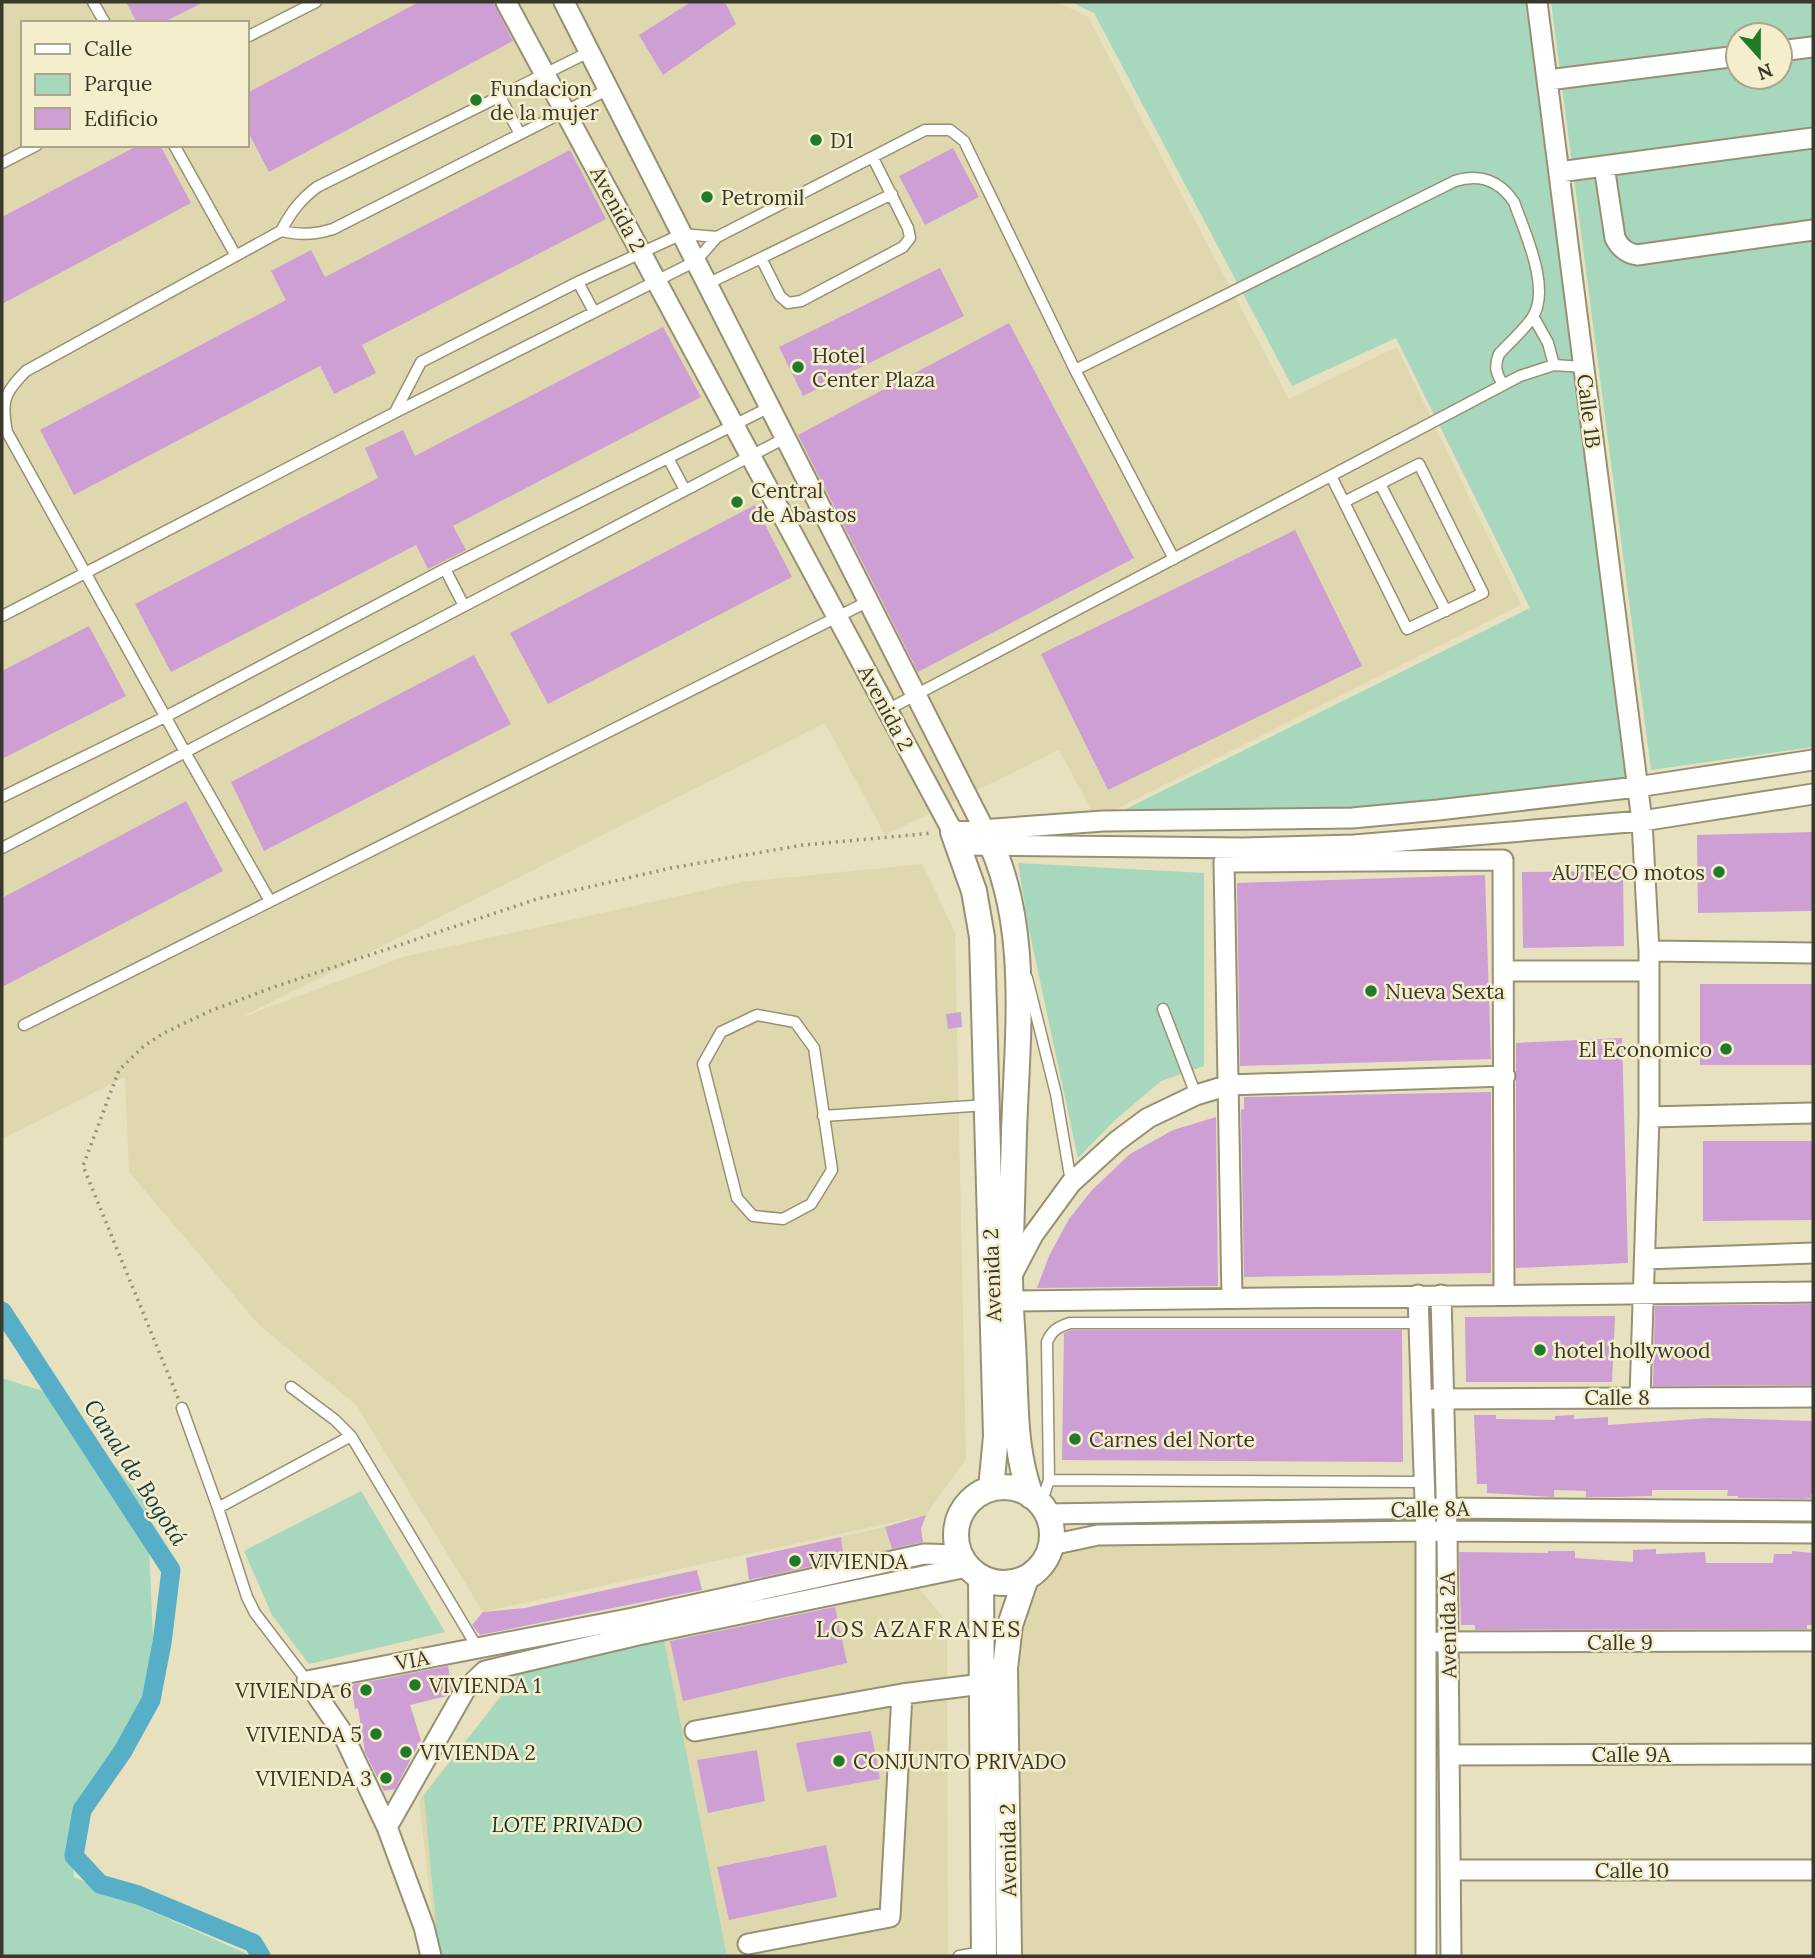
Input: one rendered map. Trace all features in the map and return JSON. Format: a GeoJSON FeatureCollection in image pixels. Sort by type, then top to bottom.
{"type":"FeatureCollection","features":[{"type":"Feature","properties":{"kind":"street","name":"Avenida 2"},"geometry":{"type":"LineString","coordinates":[[506,2],[956,838],[974,891],[982,937],[987,1105],[996,1436],[991,1489]]}},
{"type":"Feature","properties":{"kind":"street","name":"Avenida 2"},"geometry":{"type":"LineString","coordinates":[[564,2],[988,838],[1005,885],[1014,925],[1018,996],[1011,1290],[1018,1435],[1021,1470],[1042,1498]]}},
{"type":"Feature","properties":{"kind":"street","name":"Calle 1B"},"geometry":{"type":"LineString","coordinates":[[1537,2],[1642,821],[1649,961],[1649,1117],[1640,1397]]}},
{"type":"Feature","properties":{"kind":"street"},"geometry":{"type":"LineString","coordinates":[[1794,49],[1812,47]]}},
{"type":"Feature","properties":{"kind":"street"},"geometry":{"type":"LineString","coordinates":[[1548,80],[1724,58]]}},
{"type":"Feature","properties":{"kind":"street"},"geometry":{"type":"LineString","coordinates":[[1559,172],[1813,138]]}},
{"type":"Feature","properties":{"kind":"street"},"geometry":{"type":"LineString","coordinates":[[1604,166],[1615,238],[1618,245],[1630,254],[1813,230]]}},
{"type":"Feature","properties":{"kind":"street"},"geometry":{"type":"LineString","coordinates":[[988,838],[1103,821],[1352,818],[1637,787],[1813,760]]}},
{"type":"Feature","properties":{"kind":"street"},"geometry":{"type":"LineString","coordinates":[[956,838],[1243,848],[1354,845],[1642,821],[1813,794]]}},
{"type":"Feature","properties":{"kind":"street"},"geometry":{"type":"LineString","coordinates":[[1232,1298],[1224,862],[1503,860],[1504,1294]]}},
{"type":"Feature","properties":{"kind":"street"},"geometry":{"type":"LineString","coordinates":[[1504,971],[1813,953]]}},
{"type":"Feature","properties":{"kind":"street"},"geometry":{"type":"LineString","coordinates":[[1505,1076],[1229,1085],[1196,1096],[1148,1118],[1117,1141],[1071,1183],[1033,1235],[1011,1290],[1232,1298],[1813,1292]]}},
{"type":"Feature","properties":{"kind":"street"},"geometry":{"type":"LineString","coordinates":[[1649,1117],[1813,1113]]}},
{"type":"Feature","properties":{"kind":"street"},"geometry":{"type":"LineString","coordinates":[[1645,1259],[1813,1253]]}},
{"type":"Feature","properties":{"kind":"street","name":"Avenida 2A"},"geometry":{"type":"LineString","coordinates":[[1418,1295],[1426,1531],[1426,1956]]}},
{"type":"Feature","properties":{"kind":"street","name":"Avenida 2A"},"geometry":{"type":"LineString","coordinates":[[1441,1295],[1447,1531],[1451,1956]]}},
{"type":"Feature","properties":{"kind":"street","name":"Calle 8"},"geometry":{"type":"LineString","coordinates":[[1421,1399],[1813,1397]]}},
{"type":"Feature","properties":{"kind":"street"},"geometry":{"type":"LineString","coordinates":[[387,1827],[465,1690],[485,1671],[635,1627],[924,1554],[969,1567],[1003,1583],[1026,1578],[1038,1570],[1051,1545],[1052,1535],[1042,1498],[1005,1488],[991,1489],[976,1496],[964,1508],[957,1523],[956,1539],[969,1567]]}},
{"type":"Feature","properties":{"kind":"street","name":"Calle 8A"},"geometry":{"type":"LineString","coordinates":[[1042,1498],[1424,1509],[1813,1511]]}},
{"type":"Feature","properties":{"kind":"street","name":"Calle 8A"},"geometry":{"type":"LineString","coordinates":[[1051,1545],[1098,1535],[1426,1531],[1813,1533]]}},
{"type":"Feature","properties":{"kind":"street","name":"Avenida 2"},"geometry":{"type":"LineString","coordinates":[[969,1567],[982,1684],[984,1954]]}},
{"type":"Feature","properties":{"kind":"street","name":"Avenida 2"},"geometry":{"type":"LineString","coordinates":[[1009,1956],[1005,1668],[1010,1625],[1026,1578]]}},
{"type":"Feature","properties":{"kind":"street","name":"VIA"},"geometry":{"type":"LineString","coordinates":[[307,1681],[477,1647],[635,1627]]}},
{"type":"Feature","properties":{"kind":"street","name":"Calle 9"},"geometry":{"type":"LineString","coordinates":[[1426,1643],[1813,1640]]}},
{"type":"Feature","properties":{"kind":"street"},"geometry":{"type":"LineString","coordinates":[[307,1681],[342,1732],[387,1827],[424,1927],[431,1956]]}},
{"type":"Feature","properties":{"kind":"street"},"geometry":{"type":"LineString","coordinates":[[695,1731],[902,1694],[982,1684]]}},
{"type":"Feature","properties":{"kind":"street"},"geometry":{"type":"LineString","coordinates":[[748,1944],[890,1917],[902,1694]]}},
{"type":"Feature","properties":{"kind":"street","name":"Calle 9A"},"geometry":{"type":"LineString","coordinates":[[1449,1755],[1813,1754]]}},
{"type":"Feature","properties":{"kind":"street","name":"Calle 10"},"geometry":{"type":"LineString","coordinates":[[1451,1870],[1813,1870]]}},
{"type":"Feature","properties":{"kind":"lane"},"geometry":{"type":"LineString","coordinates":[[93,2],[104,21]]}},
{"type":"Feature","properties":{"kind":"lane"},"geometry":{"type":"LineString","coordinates":[[248,36],[316,2]]}},
{"type":"Feature","properties":{"kind":"lane"},"geometry":{"type":"LineString","coordinates":[[270,901],[7,432],[3,407],[9,388],[26,371],[281,231],[300,200],[317,187],[589,52]]}},
{"type":"Feature","properties":{"kind":"lane"},"geometry":{"type":"LineString","coordinates":[[281,231],[301,235],[333,229],[609,89]]}},
{"type":"Feature","properties":{"kind":"lane"},"geometry":{"type":"LineString","coordinates":[[500,97],[520,134]]}},
{"type":"Feature","properties":{"kind":"lane"},"geometry":{"type":"LineString","coordinates":[[2,616],[394,413],[696,261],[717,236],[925,130],[950,130],[964,141],[1075,370],[1174,559]]}},
{"type":"Feature","properties":{"kind":"lane"},"geometry":{"type":"LineString","coordinates":[[2,163],[33,147]]}},
{"type":"Feature","properties":{"kind":"lane"},"geometry":{"type":"LineString","coordinates":[[175,147],[236,257]]}},
{"type":"Feature","properties":{"kind":"lane"},"geometry":{"type":"LineString","coordinates":[[761,258],[779,296],[788,303],[800,301],[903,247],[910,238],[908,228],[873,158]]}},
{"type":"Feature","properties":{"kind":"lane"},"geometry":{"type":"LineString","coordinates":[[1075,370],[1464,178],[1473,177],[1491,181],[1508,193],[1514,202],[1536,267],[1539,296],[1533,316],[1499,354],[1496,368],[1503,384]]}},
{"type":"Feature","properties":{"kind":"lane"},"geometry":{"type":"LineString","coordinates":[[707,284],[892,194]]}},
{"type":"Feature","properties":{"kind":"lane"},"geometry":{"type":"LineString","coordinates":[[394,413],[421,362],[578,282],[682,234],[717,236]]}},
{"type":"Feature","properties":{"kind":"lane"},"geometry":{"type":"LineString","coordinates":[[578,282],[594,312]]}},
{"type":"Feature","properties":{"kind":"lane"},"geometry":{"type":"LineString","coordinates":[[1533,316],[1548,343],[1554,365]]}},
{"type":"Feature","properties":{"kind":"lane"},"geometry":{"type":"LineString","coordinates":[[887,710],[1503,384],[1554,365],[1583,367]]}},
{"type":"Feature","properties":{"kind":"lane"},"geometry":{"type":"LineString","coordinates":[[2,797],[165,717],[445,569],[770,407]]}},
{"type":"Feature","properties":{"kind":"lane"},"geometry":{"type":"LineString","coordinates":[[2,848],[785,438]]}},
{"type":"Feature","properties":{"kind":"lane"},"geometry":{"type":"LineString","coordinates":[[668,458],[685,490]]}},
{"type":"Feature","properties":{"kind":"lane"},"geometry":{"type":"LineString","coordinates":[[1331,476],[1407,629],[1483,593],[1419,464],[1344,502]]}},
{"type":"Feature","properties":{"kind":"lane"},"geometry":{"type":"LineString","coordinates":[[1380,484],[1446,611]]}},
{"type":"Feature","properties":{"kind":"lane"},"geometry":{"type":"LineString","coordinates":[[445,569],[464,606]]}},
{"type":"Feature","properties":{"kind":"lane"},"geometry":{"type":"LineString","coordinates":[[24,1025],[869,601]]}},
{"type":"Feature","properties":{"kind":"lane"},"geometry":{"type":"LineString","coordinates":[[1014,925],[1056,1094],[1071,1183]]}},
{"type":"Feature","properties":{"kind":"lane"},"geometry":{"type":"LineString","coordinates":[[1163,1009],[1196,1096]]}},
{"type":"Feature","properties":{"kind":"lane"},"geometry":{"type":"LineString","coordinates":[[757,1015],[795,1021],[814,1048],[823,1116],[832,1170],[811,1204],[783,1219],[752,1216],[737,1198],[703,1064],[720,1032],[757,1015]]}},
{"type":"Feature","properties":{"kind":"lane"},"geometry":{"type":"LineString","coordinates":[[823,1116],[987,1105]]}},
{"type":"Feature","properties":{"kind":"lane"},"geometry":{"type":"LineString","coordinates":[[1419,1323],[1070,1323],[1059,1327],[1051,1332],[1047,1342],[1042,1498],[1423,1482]]}},
{"type":"Feature","properties":{"kind":"lane"},"geometry":{"type":"LineString","coordinates":[[291,1387],[335,1420],[351,1436],[477,1647]]}},
{"type":"Feature","properties":{"kind":"lane"},"geometry":{"type":"LineString","coordinates":[[182,1408],[251,1605],[307,1681]]}},
{"type":"Feature","properties":{"kind":"lane"},"geometry":{"type":"LineString","coordinates":[[218,1508],[351,1436]]}},
{"type":"Feature","properties":{"kind":"lane"},"geometry":{"type":"LineString","coordinates":[[959,1956],[984,1954]]}},
{"type":"Feature","properties":{"kind":"path"},"geometry":{"type":"LineString","coordinates":[[182,1408],[83,1166],[119,1070],[144,1046],[181,1024],[261,992],[537,898],[671,868],[803,845],[956,838]]}},
{"type":"Feature","properties":{"kind":"shaded area","name":"Central de Abastos"},"geometry":{"type":"Polygon","coordinates":[[[2,2],[1057,2],[1088,17],[1289,399],[1397,347],[1521,605],[1096,819],[1059,750],[885,835],[825,723],[240,1018],[403,957],[742,882],[922,864],[955,932],[966,1459],[926,1515],[483,1612],[356,1405],[259,1325],[129,1172],[125,1077],[2,1139],[2,2]]]}},
{"type":"Feature","properties":{"kind":"shaded area"},"geometry":{"type":"Polygon","coordinates":[[[885,1527],[893,1556],[846,1566],[841,1537],[885,1527]]]}},
{"type":"Feature","properties":{"kind":"shaded area"},"geometry":{"type":"Polygon","coordinates":[[[1422,1538],[1419,1956],[1016,1956],[1016,1633],[1035,1572],[1062,1552],[1099,1542],[1422,1538]]]}},
{"type":"Feature","properties":{"kind":"shaded area"},"geometry":{"type":"Polygon","coordinates":[[[918,1587],[947,1622],[948,1956],[437,1956],[419,1800],[523,1668],[918,1587]]]}},
{"type":"Feature","properties":{"kind":"green space"},"geometry":{"type":"Polygon","coordinates":[[[1071,2],[1527,2],[1627,781],[1401,811],[1118,813],[1530,608],[1396,338],[1292,386],[1094,13],[1071,2]]]}},
{"type":"Feature","properties":{"kind":"green space"},"geometry":{"type":"Polygon","coordinates":[[[1551,2],[1813,2],[1813,747],[1651,770],[1551,2]]]}},
{"type":"Feature","properties":{"kind":"green space"},"geometry":{"type":"Polygon","coordinates":[[[1018,863],[1204,873],[1204,1066],[1161,1081],[1114,1121],[1078,1158],[1028,925],[1018,863]]]}},
{"type":"Feature","properties":{"kind":"green space"},"geometry":{"type":"Polygon","coordinates":[[[2,1378],[52,1394],[147,1503],[155,1682],[70,1828],[74,1877],[247,1956],[2,1956],[2,1378]]]}},
{"type":"Feature","properties":{"kind":"green space"},"geometry":{"type":"Polygon","coordinates":[[[361,1491],[445,1632],[309,1664],[272,1615],[244,1551],[361,1491]]]}},
{"type":"Feature","properties":{"kind":"green space","name":"LOTE PRIVADO"},"geometry":{"type":"Polygon","coordinates":[[[664,1640],[727,1956],[439,1956],[424,1795],[523,1668],[664,1640]]]}},
{"type":"Feature","properties":{"kind":"building"},"geometry":{"type":"Polygon","coordinates":[[[126,2],[204,2],[166,21],[136,21],[126,2]]]}},
{"type":"Feature","properties":{"kind":"building"},"geometry":{"type":"Polygon","coordinates":[[[419,2],[493,2],[513,41],[269,172],[248,132],[248,92],[419,2]]]}},
{"type":"Feature","properties":{"kind":"building"},"geometry":{"type":"Polygon","coordinates":[[[691,2],[725,2],[736,24],[663,75],[639,35],[691,2]]]}},
{"type":"Feature","properties":{"kind":"building"},"geometry":{"type":"Polygon","coordinates":[[[135,147],[161,147],[191,203],[2,304],[2,217],[135,147]]]}},
{"type":"Feature","properties":{"kind":"building"},"geometry":{"type":"Polygon","coordinates":[[[953,148],[979,197],[925,225],[899,176],[953,148]]]}},
{"type":"Feature","properties":{"kind":"building"},"geometry":{"type":"Polygon","coordinates":[[[570,150],[606,219],[362,345],[376,373],[334,394],[320,366],[74,495],[40,430],[286,300],[271,271],[311,250],[325,277],[570,150]]]}},
{"type":"Feature","properties":{"kind":"building"},"geometry":{"type":"Polygon","coordinates":[[[940,268],[964,316],[803,396],[779,347],[940,268]]]}},
{"type":"Feature","properties":{"kind":"building"},"geometry":{"type":"Polygon","coordinates":[[[1009,323],[1134,558],[918,672],[798,435],[1009,323]]]}},
{"type":"Feature","properties":{"kind":"building"},"geometry":{"type":"Polygon","coordinates":[[[663,327],[701,397],[453,526],[466,550],[428,569],[416,545],[171,672],[135,604],[378,478],[365,448],[403,430],[415,456],[663,327]]]}},
{"type":"Feature","properties":{"kind":"building"},"geometry":{"type":"Polygon","coordinates":[[[755,505],[792,577],[548,704],[510,633],[755,505]]]}},
{"type":"Feature","properties":{"kind":"building"},"geometry":{"type":"Polygon","coordinates":[[[1295,530],[1362,666],[1108,790],[1041,654],[1295,530]]]}},
{"type":"Feature","properties":{"kind":"building"},"geometry":{"type":"Polygon","coordinates":[[[89,626],[126,696],[2,759],[2,671],[89,626]]]}},
{"type":"Feature","properties":{"kind":"building"},"geometry":{"type":"Polygon","coordinates":[[[474,655],[511,724],[264,851],[231,782],[474,655]]]}},
{"type":"Feature","properties":{"kind":"building"},"geometry":{"type":"Polygon","coordinates":[[[186,801],[223,871],[2,987],[2,898],[186,801]]]}},
{"type":"Feature","properties":{"kind":"building"},"geometry":{"type":"Polygon","coordinates":[[[1813,832],[1813,911],[1698,913],[1697,835],[1813,832]]]}},
{"type":"Feature","properties":{"kind":"building"},"geometry":{"type":"Polygon","coordinates":[[[1623,871],[1624,946],[1523,948],[1522,872],[1623,871]]]}},
{"type":"Feature","properties":{"kind":"building"},"geometry":{"type":"Polygon","coordinates":[[[1485,875],[1491,1059],[1240,1066],[1237,883],[1485,875]]]}},
{"type":"Feature","properties":{"kind":"building"},"geometry":{"type":"Polygon","coordinates":[[[1700,984],[1813,984],[1813,1065],[1700,1065],[1700,984]]]}},
{"type":"Feature","properties":{"kind":"building"},"geometry":{"type":"Polygon","coordinates":[[[961,1012],[962,1027],[948,1029],[946,1014],[961,1012]]]}},
{"type":"Feature","properties":{"kind":"building"},"geometry":{"type":"Polygon","coordinates":[[[1622,1038],[1628,1263],[1516,1268],[1516,1043],[1622,1038]]]}},
{"type":"Feature","properties":{"kind":"building"},"geometry":{"type":"Polygon","coordinates":[[[1491,1092],[1491,1273],[1244,1277],[1241,1110],[1244,1109],[1244,1097],[1491,1092]]]}},
{"type":"Feature","properties":{"kind":"building"},"geometry":{"type":"Polygon","coordinates":[[[1216,1117],[1218,1286],[1037,1288],[1049,1256],[1069,1219],[1092,1190],[1130,1154],[1173,1130],[1216,1117]]]}},
{"type":"Feature","properties":{"kind":"building"},"geometry":{"type":"Polygon","coordinates":[[[1703,1141],[1813,1141],[1813,1220],[1703,1221],[1703,1141]]]}},
{"type":"Feature","properties":{"kind":"building"},"geometry":{"type":"Polygon","coordinates":[[[1813,1304],[1813,1385],[1653,1386],[1655,1306],[1813,1304]]]}},
{"type":"Feature","properties":{"kind":"building","name":"hotel hollywood"},"geometry":{"type":"Polygon","coordinates":[[[1615,1316],[1612,1382],[1466,1382],[1465,1317],[1615,1316]]]}},
{"type":"Feature","properties":{"kind":"building"},"geometry":{"type":"Polygon","coordinates":[[[1071,1330],[1402,1330],[1403,1462],[1062,1460],[1064,1333],[1071,1330]]]}},
{"type":"Feature","properties":{"kind":"building"},"geometry":{"type":"Polygon","coordinates":[[[1474,1415],[1496,1415],[1496,1419],[1555,1420],[1555,1416],[1574,1415],[1574,1419],[1608,1417],[1608,1425],[1709,1418],[1813,1421],[1813,1494],[1811,1498],[1805,1499],[1738,1498],[1727,1496],[1728,1490],[1652,1490],[1652,1496],[1619,1497],[1586,1497],[1586,1491],[1554,1490],[1554,1497],[1487,1493],[1487,1484],[1477,1484],[1474,1415]]]}},
{"type":"Feature","properties":{"kind":"building","name":"VIVIENDA"},"geometry":{"type":"Polygon","coordinates":[[[926,1515],[921,1529],[923,1542],[892,1549],[885,1527],[926,1515]]]}},
{"type":"Feature","properties":{"kind":"building","name":"VIVIENDA"},"geometry":{"type":"Polygon","coordinates":[[[841,1537],[844,1559],[749,1580],[746,1558],[841,1537]]]}},
{"type":"Feature","properties":{"kind":"building"},"geometry":{"type":"Polygon","coordinates":[[[1656,1549],[1656,1554],[1705,1552],[1706,1563],[1773,1563],[1774,1554],[1792,1554],[1792,1551],[1813,1553],[1813,1625],[1807,1625],[1807,1629],[1475,1630],[1475,1625],[1461,1625],[1459,1552],[1575,1551],[1575,1558],[1633,1562],[1633,1550],[1656,1549]]]}},
{"type":"Feature","properties":{"kind":"building"},"geometry":{"type":"Polygon","coordinates":[[[697,1570],[702,1590],[480,1635],[472,1625],[483,1612],[525,1608],[697,1570]]]}},
{"type":"Feature","properties":{"kind":"building"},"geometry":{"type":"Polygon","coordinates":[[[835,1607],[847,1663],[683,1701],[670,1641],[835,1607]]]}},
{"type":"Feature","properties":{"kind":"building"},"geometry":{"type":"Polygon","coordinates":[[[448,1666],[452,1688],[447,1696],[410,1705],[421,1740],[395,1789],[384,1791],[365,1752],[358,1708],[355,1709],[351,1685],[448,1666]]]}},
{"type":"Feature","properties":{"kind":"building","name":"CONJUNTO PRIVADO"},"geometry":{"type":"Polygon","coordinates":[[[871,1731],[880,1779],[807,1792],[796,1743],[871,1731]]]}},
{"type":"Feature","properties":{"kind":"building"},"geometry":{"type":"Polygon","coordinates":[[[757,1750],[765,1801],[708,1813],[697,1760],[757,1750]]]}},
{"type":"Feature","properties":{"kind":"building"},"geometry":{"type":"Polygon","coordinates":[[[826,1845],[837,1897],[729,1920],[717,1867],[826,1845]]]}},
{"type":"Feature","properties":{"kind":"waterway","name":"Canal de Bogotá"},"geometry":{"type":"LineString","coordinates":[[2,1311],[171,1570],[162,1643],[151,1700],[123,1751],[82,1810],[74,1856],[100,1884],[138,1895],[253,1943],[261,1956]]}},
{"type":"Feature","properties":{"kind":"place","name":"Fundacion de la mujer"},"geometry":{"type":"Point","coordinates":[476,100]}},
{"type":"Feature","properties":{"kind":"place","name":"D1"},"geometry":{"type":"Point","coordinates":[816,140]}},
{"type":"Feature","properties":{"kind":"place","name":"Petromil"},"geometry":{"type":"Point","coordinates":[707,197]}},
{"type":"Feature","properties":{"kind":"place","name":"Hotel Center Plaza"},"geometry":{"type":"Point","coordinates":[798,367]}},
{"type":"Feature","properties":{"kind":"place","name":"Central de Abastos"},"geometry":{"type":"Point","coordinates":[737,502]}},
{"type":"Feature","properties":{"kind":"place","name":"AUTECO motos"},"geometry":{"type":"Point","coordinates":[1719,872]}},
{"type":"Feature","properties":{"kind":"place","name":"Nueva Sexta"},"geometry":{"type":"Point","coordinates":[1371,991]}},
{"type":"Feature","properties":{"kind":"place","name":"El Economico"},"geometry":{"type":"Point","coordinates":[1726,1049]}},
{"type":"Feature","properties":{"kind":"place","name":"hotel hollywood"},"geometry":{"type":"Point","coordinates":[1540,1350]}},
{"type":"Feature","properties":{"kind":"place","name":"Carnes del Norte"},"geometry":{"type":"Point","coordinates":[1075,1439]}},
{"type":"Feature","properties":{"kind":"place","name":"VIVIENDA"},"geometry":{"type":"Point","coordinates":[795,1561]}},
{"type":"Feature","properties":{"kind":"place","name":"VIVIENDA 1"},"geometry":{"type":"Point","coordinates":[415,1685]}},
{"type":"Feature","properties":{"kind":"place","name":"VIVIENDA 6"},"geometry":{"type":"Point","coordinates":[366,1690]}},
{"type":"Feature","properties":{"kind":"place","name":"VIVIENDA 5"},"geometry":{"type":"Point","coordinates":[376,1734]}},
{"type":"Feature","properties":{"kind":"place","name":"VIVIENDA 2"},"geometry":{"type":"Point","coordinates":[406,1752]}},
{"type":"Feature","properties":{"kind":"place","name":"CONJUNTO PRIVADO"},"geometry":{"type":"Point","coordinates":[839,1761]}},
{"type":"Feature","properties":{"kind":"place","name":"VIVIENDA 3"},"geometry":{"type":"Point","coordinates":[386,1778]}},
{"type":"Feature","properties":{"kind":"district","name":"LOS AZAFRANES"},"geometry":{"type":"Point","coordinates":[919,1628]}}]}
